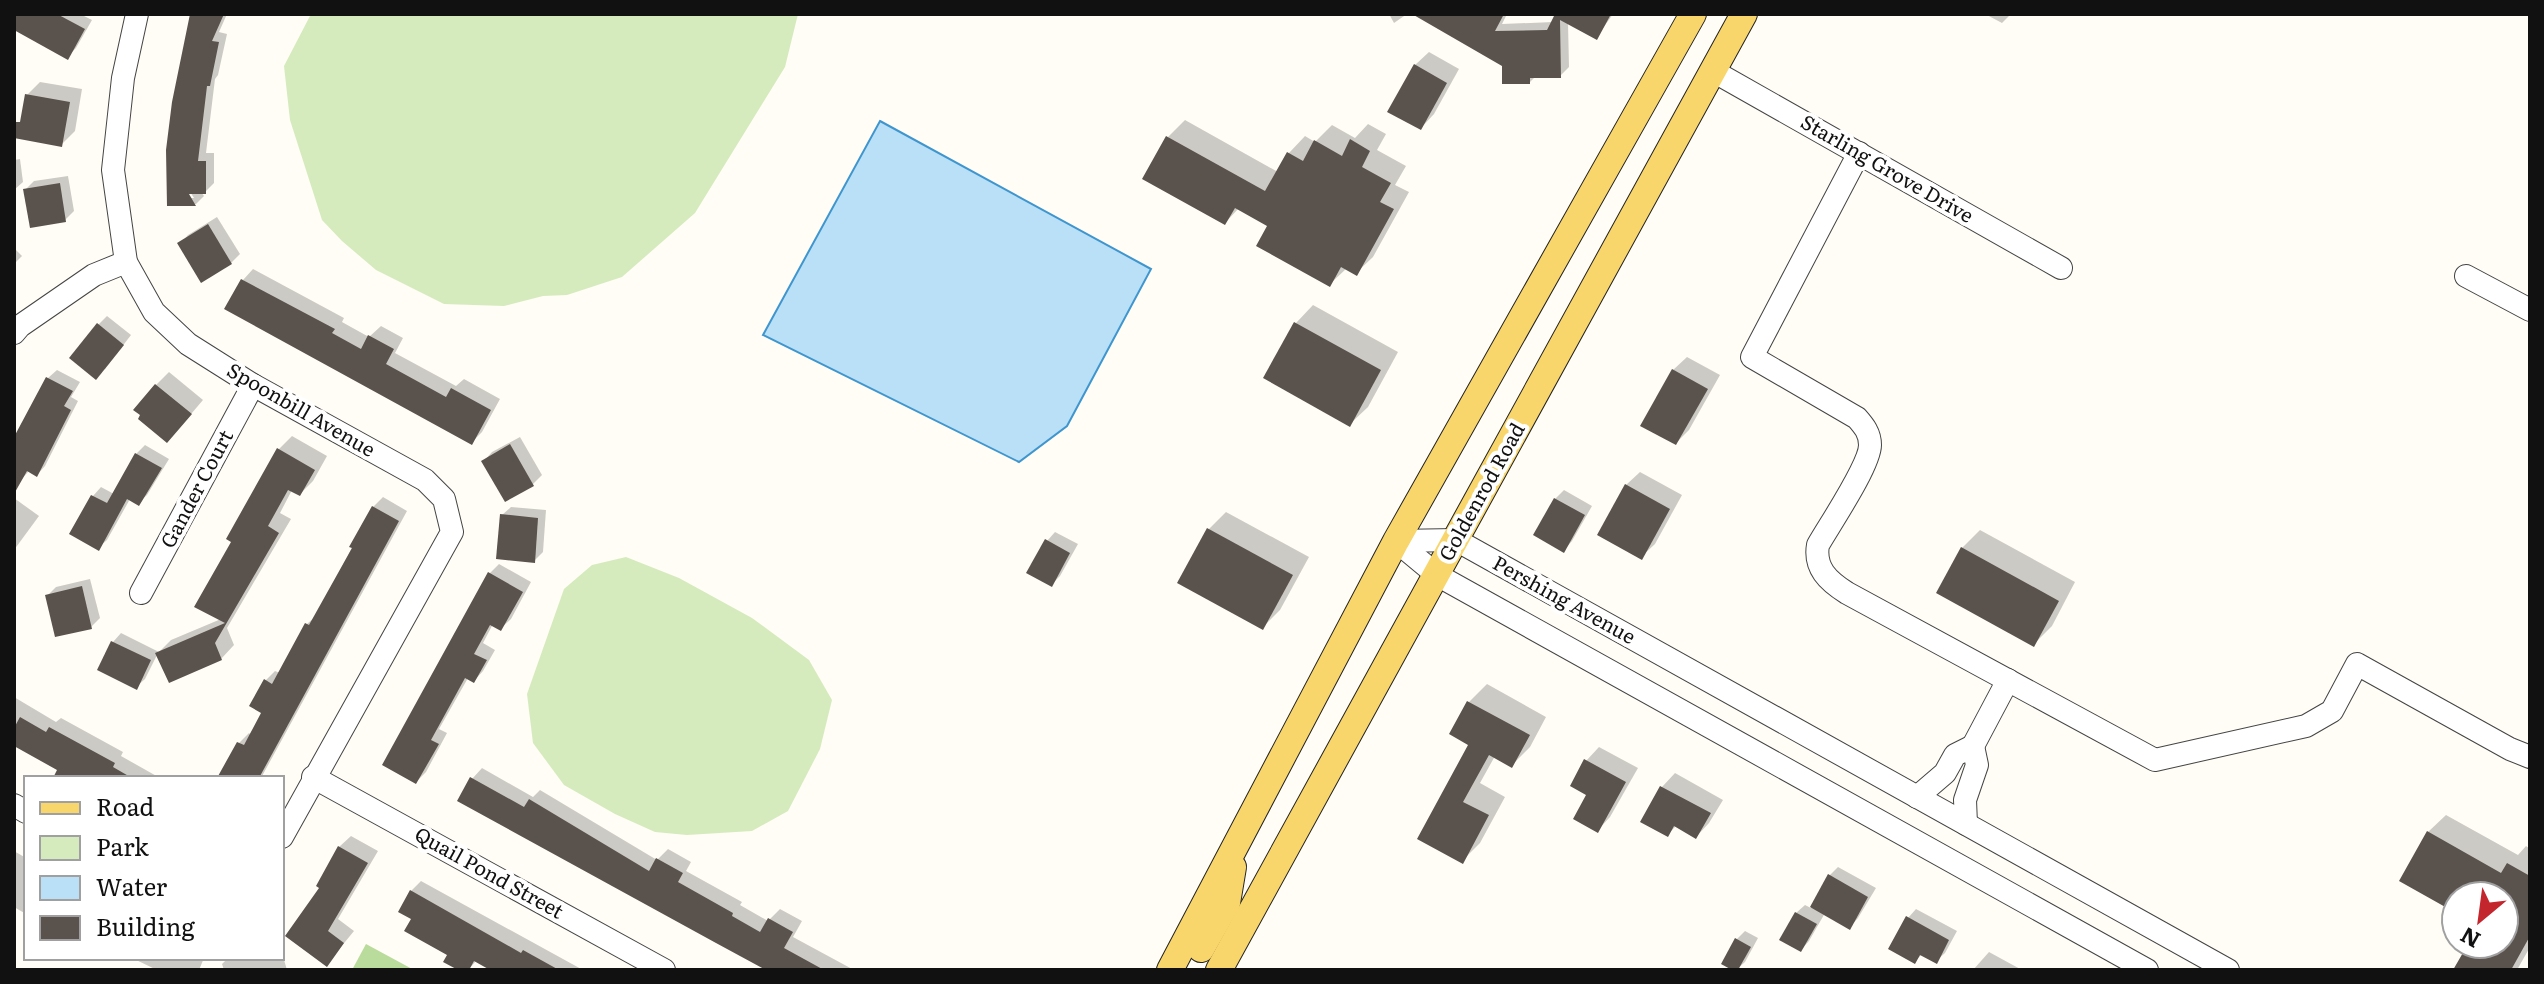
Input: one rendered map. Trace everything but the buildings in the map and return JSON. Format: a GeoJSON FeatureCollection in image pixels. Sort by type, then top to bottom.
{"type":"FeatureCollection","features":[{"type":"Feature","properties":{"kind":"main road"},"geometry":{"type":"LineString","coordinates":[[1170,970],[1396,541],[1693,14]]}},
{"type":"Feature","properties":{"kind":"main road","name":"Goldenrod Road"},"geometry":{"type":"LineString","coordinates":[[1219,970],[1744,14]]}},
{"type":"Feature","properties":{"kind":"main road"},"geometry":{"type":"LineString","coordinates":[[1190,970],[1227,903],[1237,844]]}},
{"type":"Feature","properties":{"kind":"street","name":"Spoonbill Avenue"},"geometry":{"type":"LineString","coordinates":[[137,14],[123,78],[113,170],[126,262],[154,312],[188,344],[253,385],[425,480],[444,499],[452,532],[284,833]]}},
{"type":"Feature","properties":{"kind":"street","name":"Starling Grove Drive"},"geometry":{"type":"LineString","coordinates":[[1713,71],[2061,268]]}},
{"type":"Feature","properties":{"kind":"street"},"geometry":{"type":"LineString","coordinates":[[1859,153],[1752,357],[1857,418],[1866,428],[1868,457],[1818,545],[1816,556],[1826,577],[1847,593],[2155,760],[2315,722],[2332,711],[2357,664],[2510,749],[2530,757]]}},
{"type":"Feature","properties":{"kind":"street"},"geometry":{"type":"LineString","coordinates":[[14,333],[94,275],[126,262]]}},
{"type":"Feature","properties":{"kind":"street"},"geometry":{"type":"LineString","coordinates":[[2466,276],[2530,310]]}},
{"type":"Feature","properties":{"kind":"street","name":"Gander Court"},"geometry":{"type":"LineString","coordinates":[[141,593],[253,385]]}},
{"type":"Feature","properties":{"kind":"street"},"geometry":{"type":"LineString","coordinates":[[1396,541],[1456,540]]}},
{"type":"Feature","properties":{"kind":"street","name":"Pershing Avenue"},"geometry":{"type":"LineString","coordinates":[[1456,540],[2228,970]]}},
{"type":"Feature","properties":{"kind":"street","name":"Pershing Avenue"},"geometry":{"type":"LineString","coordinates":[[1396,541],[1437,575],[2147,970]]}},
{"type":"Feature","properties":{"kind":"street"},"geometry":{"type":"LineString","coordinates":[[1917,797],[1945,773],[1955,755],[1973,746],[2008,680]]}},
{"type":"Feature","properties":{"kind":"street"},"geometry":{"type":"LineString","coordinates":[[1966,824],[1965,800],[1977,765],[1973,746]]}},
{"type":"Feature","properties":{"kind":"street","name":"Quail Pond Street"},"geometry":{"type":"LineString","coordinates":[[313,777],[664,970]]}},
{"type":"Feature","properties":{"kind":"green space"},"geometry":{"type":"Polygon","coordinates":[[[311,14],[798,14],[785,67],[695,213],[622,277],[567,295],[543,296],[504,306],[444,304],[376,270],[322,220],[290,120],[284,66],[311,14]]]}},
{"type":"Feature","properties":{"kind":"green space"},"geometry":{"type":"Polygon","coordinates":[[[626,557],[679,578],[752,618],[809,660],[832,700],[820,749],[788,811],[752,831],[687,835],[655,832],[564,785],[533,743],[527,694],[564,589],[592,565],[626,557]]]}},
{"type":"Feature","properties":{"kind":"green space"},"geometry":{"type":"Polygon","coordinates":[[[366,944],[414,970],[352,970],[366,944]]]}},
{"type":"Feature","properties":{"kind":"water"},"geometry":{"type":"Polygon","coordinates":[[[880,121],[1151,269],[1067,426],[1019,462],[763,335],[880,121]]]}}]}
